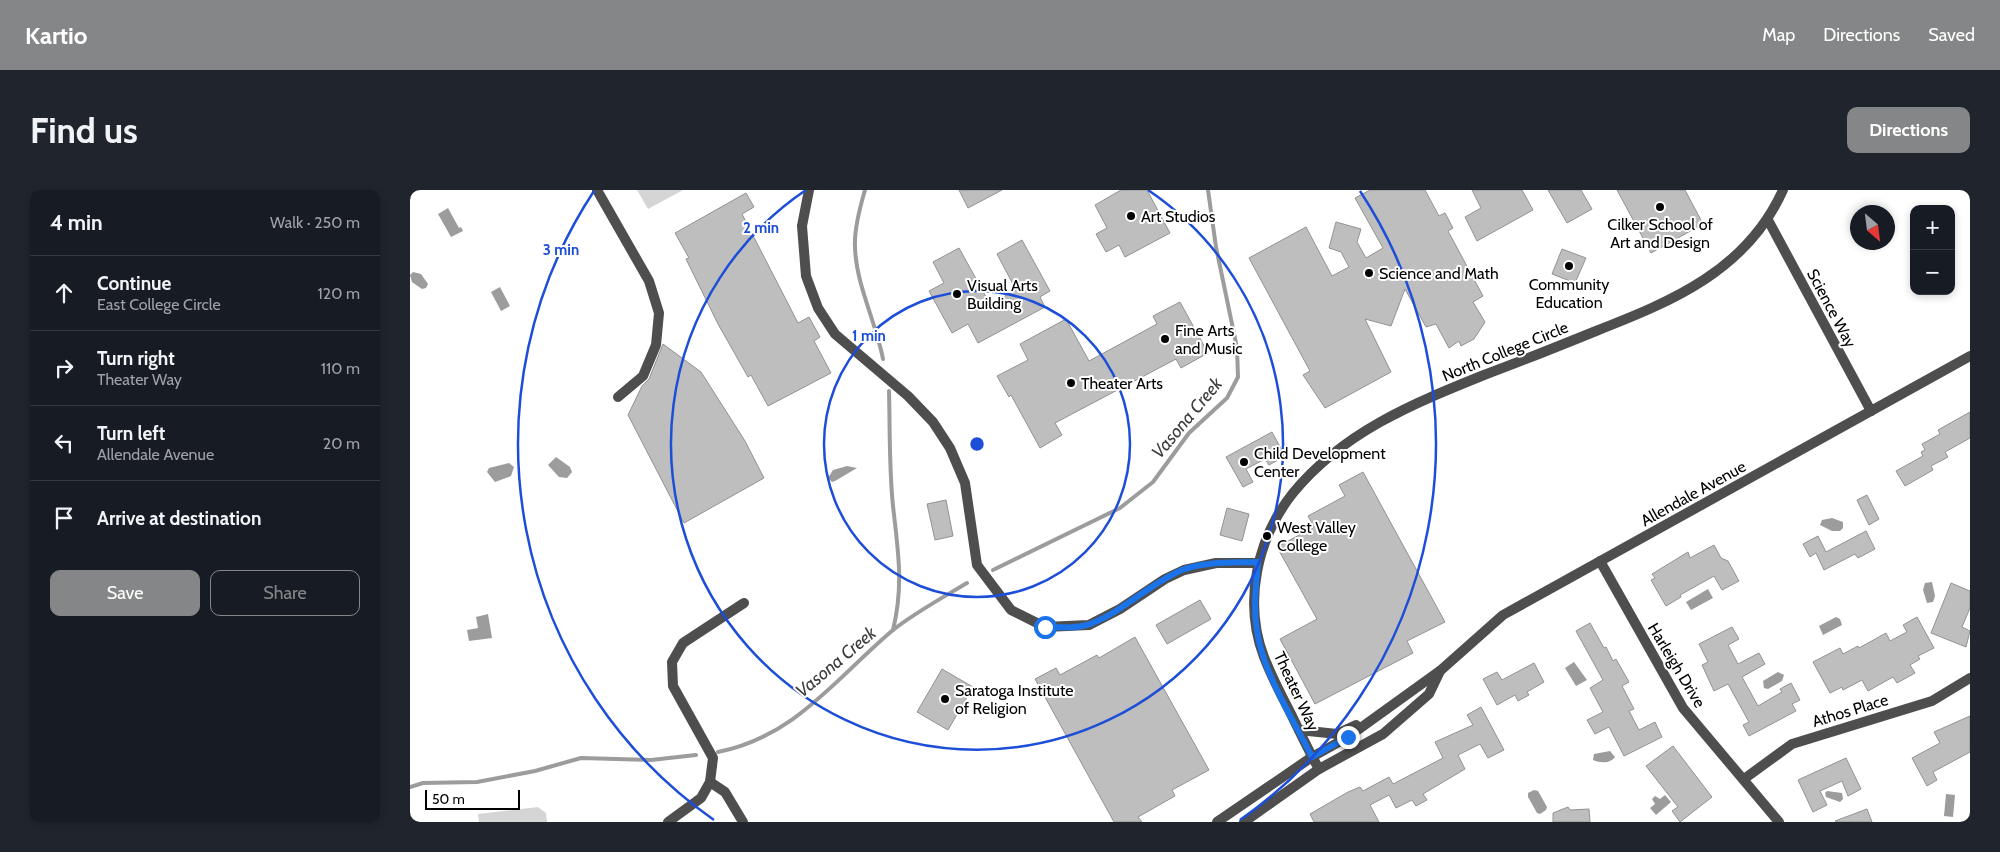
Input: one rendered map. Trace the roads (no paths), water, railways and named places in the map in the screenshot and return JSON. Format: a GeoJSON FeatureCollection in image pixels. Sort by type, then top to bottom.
{"type":"FeatureCollection","features":[{"type":"Feature","properties":{"kind":"street"},"geometry":{"type":"LineString","coordinates":[[597,190],[648,280],[659,313],[656,345],[644,376],[618,397]]}},
{"type":"Feature","properties":{"kind":"street"},"geometry":{"type":"LineString","coordinates":[[809,190],[803,234],[806,276],[818,308],[835,334],[908,396],[932,422],[950,448],[965,483],[977,565],[1011,610],[1045,627],[1089,625],[1120,609],[1165,579],[1184,570],[1216,563],[1258,562]]}},
{"type":"Feature","properties":{"kind":"street","name":"North College Circle"},"geometry":{"type":"LineString","coordinates":[[1258,562],[1264,544],[1284,504],[1320,463],[1358,433],[1394,413],[1440,393],[1621,322],[1683,294],[1710,278],[1768,220],[1783,190]]}},
{"type":"Feature","properties":{"kind":"street","name":"Science Way"},"geometry":{"type":"LineString","coordinates":[[1768,220],[1871,411]]}},
{"type":"Feature","properties":{"kind":"street","name":"Allendale Avenue"},"geometry":{"type":"LineString","coordinates":[[1217,822],[1312,757],[1348,737],[1441,670],[1504,615],[1970,356]]}},
{"type":"Feature","properties":{"kind":"street","name":"Harleigh Drive"},"geometry":{"type":"LineString","coordinates":[[1600,561],[1683,708],[1779,822]]}},
{"type":"Feature","properties":{"kind":"street","name":"Theater Way"},"geometry":{"type":"LineString","coordinates":[[1258,562],[1255,610],[1260,645],[1274,680],[1312,757],[1320,769]]}},
{"type":"Feature","properties":{"kind":"street"},"geometry":{"type":"LineString","coordinates":[[668,822],[701,798],[710,782],[713,758],[673,686],[672,662],[683,643],[744,603]]}},
{"type":"Feature","properties":{"kind":"street","name":"Allendale Avenue"},"geometry":{"type":"LineString","coordinates":[[1244,822],[1320,769],[1383,734],[1429,694],[1441,670]]}},
{"type":"Feature","properties":{"kind":"street","name":"Athos Place"},"geometry":{"type":"LineString","coordinates":[[1744,779],[1792,744],[1932,701],[1970,678]]}},
{"type":"Feature","properties":{"kind":"street"},"geometry":{"type":"LineString","coordinates":[[1299,730],[1337,734],[1378,715]]}},
{"type":"Feature","properties":{"kind":"street"},"geometry":{"type":"LineString","coordinates":[[710,782],[725,792],[742,822]]}},
{"type":"Feature","properties":{"kind":"waterway"},"geometry":{"type":"LineString","coordinates":[[865,190],[855,233],[856,261],[862,289],[883,359]]}},
{"type":"Feature","properties":{"kind":"waterway","name":"Vasona Creek"},"geometry":{"type":"LineString","coordinates":[[993,570],[1120,508],[1153,482],[1189,433],[1227,398],[1238,377],[1237,348],[1216,247],[1208,190]]}},
{"type":"Feature","properties":{"kind":"waterway"},"geometry":{"type":"LineString","coordinates":[[889,391],[891,477],[899,568],[898,598],[893,630]]}},
{"type":"Feature","properties":{"kind":"waterway","name":"Vasona Creek"},"geometry":{"type":"LineString","coordinates":[[718,752],[745,744],[770,733],[792,719],[833,686],[893,630],[920,611],[967,583]]}},
{"type":"Feature","properties":{"kind":"waterway","name":"Vasona Creek"},"geometry":{"type":"LineString","coordinates":[[410,787],[423,783],[477,782],[535,771],[581,758],[651,760],[696,755]]}},
{"type":"Feature","properties":{"kind":"place","name":"Cilker School of Art and Design"},"geometry":{"type":"Point","coordinates":[1660,207]}},
{"type":"Feature","properties":{"kind":"place","name":"Art Studios"},"geometry":{"type":"Point","coordinates":[1131,216]}},
{"type":"Feature","properties":{"kind":"place","name":"Community Education"},"geometry":{"type":"Point","coordinates":[1569,266]}},
{"type":"Feature","properties":{"kind":"place","name":"Science and Math"},"geometry":{"type":"Point","coordinates":[1369,273]}},
{"type":"Feature","properties":{"kind":"place","name":"Visual Arts Building"},"geometry":{"type":"Point","coordinates":[957,294]}},
{"type":"Feature","properties":{"kind":"place","name":"Fine Arts and Music"},"geometry":{"type":"Point","coordinates":[1165,339]}},
{"type":"Feature","properties":{"kind":"place","name":"Theater Arts"},"geometry":{"type":"Point","coordinates":[1071,383]}},
{"type":"Feature","properties":{"kind":"place","name":"Child Development Center"},"geometry":{"type":"Point","coordinates":[1244,462]}},
{"type":"Feature","properties":{"kind":"place","name":"West Valley College"},"geometry":{"type":"Point","coordinates":[1267,536]}},
{"type":"Feature","properties":{"kind":"place","name":"Saratoga Institute of Religion"},"geometry":{"type":"Point","coordinates":[945,699]}}]}
